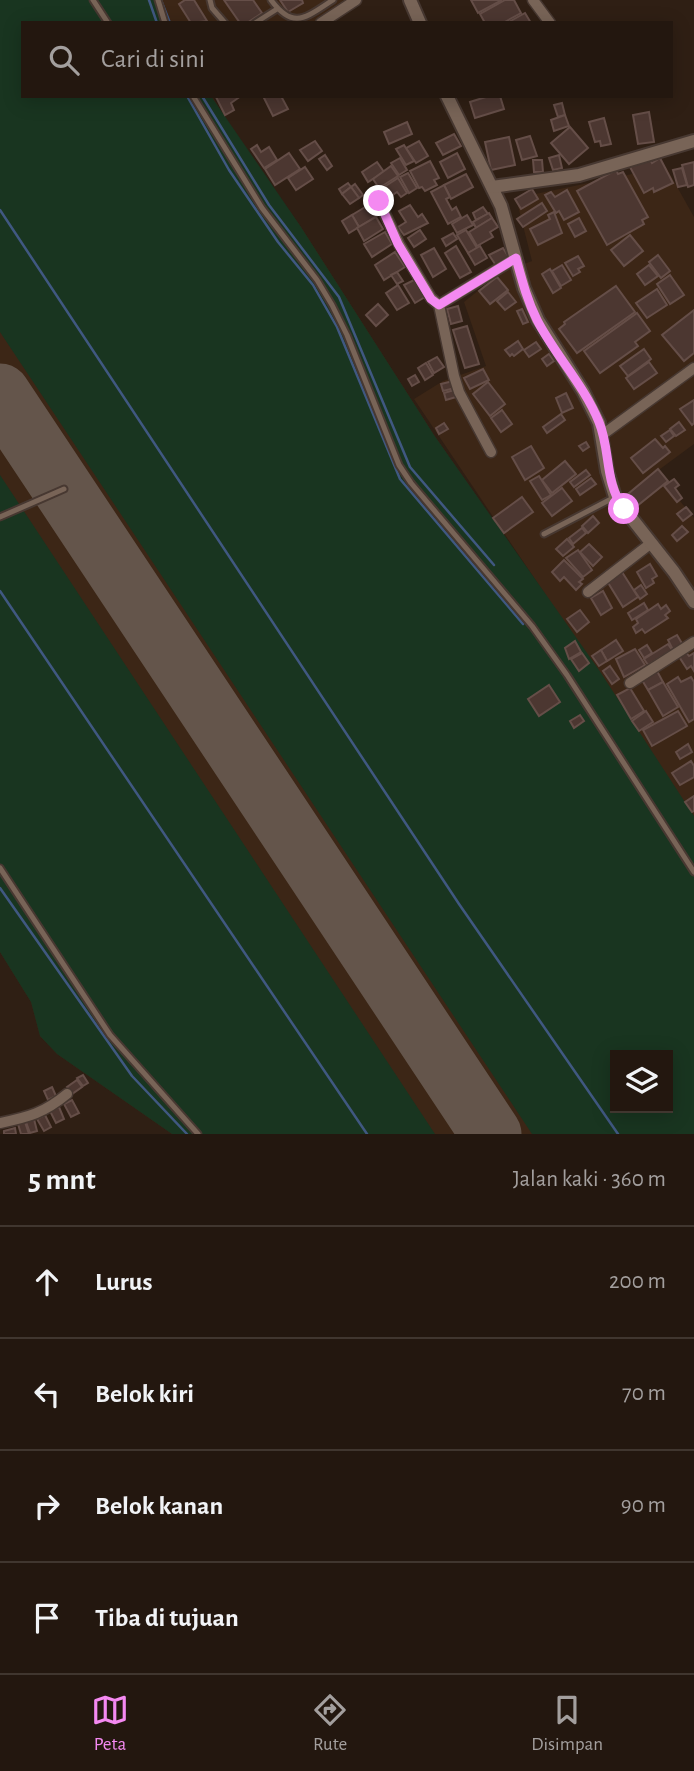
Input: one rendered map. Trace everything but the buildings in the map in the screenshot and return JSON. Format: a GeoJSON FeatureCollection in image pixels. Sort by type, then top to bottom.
{"type":"FeatureCollection","features":[{"type":"Feature","properties":{"kind":"street"},"geometry":{"type":"LineString","coordinates":[[324,21],[356,0]]}},
{"type":"Feature","properties":{"kind":"street"},"geometry":{"type":"LineString","coordinates":[[411,0],[419,21]]}},
{"type":"Feature","properties":{"kind":"street"},"geometry":{"type":"LineString","coordinates":[[533,0],[549,21]]}},
{"type":"Feature","properties":{"kind":"street"},"geometry":{"type":"LineString","coordinates":[[448,98],[501,206],[524,288],[538,320],[583,391],[599,423],[607,471],[615,497],[694,602]]}},
{"type":"Feature","properties":{"kind":"street"},"geometry":{"type":"LineString","coordinates":[[492,187],[579,176],[694,141]]}},
{"type":"Feature","properties":{"kind":"street"},"geometry":{"type":"LineString","coordinates":[[379,201],[398,244],[431,299],[439,305],[459,392],[491,452]]}},
{"type":"Feature","properties":{"kind":"street"},"geometry":{"type":"LineString","coordinates":[[439,305],[516,258]]}},
{"type":"Feature","properties":{"kind":"street"},"geometry":{"type":"LineString","coordinates":[[602,435],[694,368]]}},
{"type":"Feature","properties":{"kind":"street"},"geometry":{"type":"LineString","coordinates":[[588,592],[650,544]]}},
{"type":"Feature","properties":{"kind":"street"},"geometry":{"type":"LineString","coordinates":[[630,683],[694,642]]}},
{"type":"Feature","properties":{"kind":"street"},"geometry":{"type":"LineString","coordinates":[[0,1123],[46,1110],[67,1094]]}},
{"type":"Feature","properties":{"kind":"lane"},"geometry":{"type":"LineString","coordinates":[[93,0],[107,21]]}},
{"type":"Feature","properties":{"kind":"lane"},"geometry":{"type":"LineString","coordinates":[[158,0],[164,21]]}},
{"type":"Feature","properties":{"kind":"lane"},"geometry":{"type":"LineString","coordinates":[[210,0],[212,8],[223,21]]}},
{"type":"Feature","properties":{"kind":"lane"},"geometry":{"type":"LineString","coordinates":[[271,0],[288,18],[300,20],[333,0]]}},
{"type":"Feature","properties":{"kind":"lane"},"geometry":{"type":"LineString","coordinates":[[258,21],[277,9]]}},
{"type":"Feature","properties":{"kind":"lane"},"geometry":{"type":"LineString","coordinates":[[194,98],[261,208],[317,280],[332,305],[347,335],[395,455],[411,483],[532,626],[567,675],[694,872]]}},
{"type":"Feature","properties":{"kind":"lane"},"geometry":{"type":"LineString","coordinates":[[0,517],[64,489]]}},
{"type":"Feature","properties":{"kind":"lane"},"geometry":{"type":"LineString","coordinates":[[544,534],[615,497]]}},
{"type":"Feature","properties":{"kind":"lane"},"geometry":{"type":"LineString","coordinates":[[0,868],[110,1035],[198,1134]]}},
{"type":"Feature","properties":{"kind":"shaded area"},"geometry":{"type":"Polygon","coordinates":[[[0,0],[349,0],[317,21],[21,21],[21,98],[213,98],[301,227],[434,435],[549,600],[414,399],[443,381],[486,366],[464,302],[500,273],[532,261],[516,198],[666,167],[694,217],[694,444],[656,472],[694,518],[694,1134],[172,1134],[57,1054],[40,1036],[31,1002],[0,952],[0,0]]]}},
{"type":"Feature","properties":{"kind":"green space"},"geometry":{"type":"Polygon","coordinates":[[[0,0],[158,0],[170,21],[21,21],[21,98],[212,98],[301,227],[434,435],[599,670],[694,816],[694,1134],[532,1134],[0,332],[0,0]]]}},
{"type":"Feature","properties":{"kind":"green space"},"geometry":{"type":"Polygon","coordinates":[[[0,475],[435,1134],[172,1134],[57,1054],[40,1036],[31,1002],[0,952],[0,475]]]}},
{"type":"Feature","properties":{"kind":"waterway"},"geometry":{"type":"LineString","coordinates":[[149,0],[156,21]]}},
{"type":"Feature","properties":{"kind":"waterway"},"geometry":{"type":"LineString","coordinates":[[161,0],[169,21]]}},
{"type":"Feature","properties":{"kind":"waterway"},"geometry":{"type":"LineString","coordinates":[[188,98],[229,170],[278,242],[313,285],[337,327],[400,479],[523,624]]}},
{"type":"Feature","properties":{"kind":"waterway"},"geometry":{"type":"LineString","coordinates":[[203,98],[269,205],[339,297],[410,467],[494,565]]}},
{"type":"Feature","properties":{"kind":"waterway"},"geometry":{"type":"LineString","coordinates":[[0,210],[459,904],[618,1134]]}},
{"type":"Feature","properties":{"kind":"waterway"},"geometry":{"type":"LineString","coordinates":[[0,591],[367,1134]]}},
{"type":"Feature","properties":{"kind":"waterway"},"geometry":{"type":"LineString","coordinates":[[0,888],[132,1076],[187,1134]]}},
{"type":"Feature","properties":{"kind":"runway"},"geometry":{"type":"LineString","coordinates":[[0,394],[491,1134]]}},
{"type":"Feature","properties":{"kind":"route"},"geometry":{"type":"LineString","coordinates":[[379,201],[398,244],[431,299],[439,305],[516,258],[524,288],[538,320],[583,391],[599,423],[607,471],[615,497],[624,509]]}}]}
